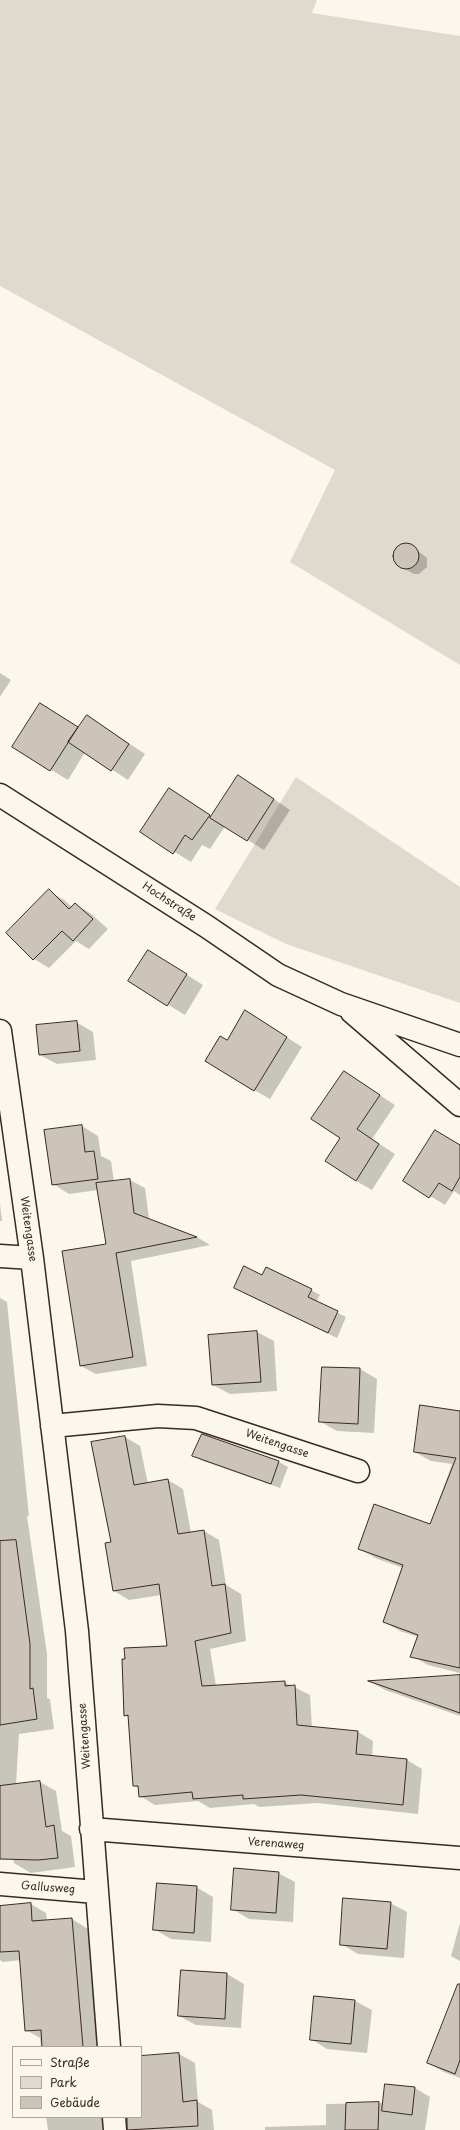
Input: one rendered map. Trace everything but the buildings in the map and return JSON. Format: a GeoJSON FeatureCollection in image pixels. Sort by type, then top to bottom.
{"type":"FeatureCollection","features":[{"type":"Feature","properties":{"kind":"street","name":"Hochstraße"},"geometry":{"type":"LineString","coordinates":[[1,799],[206,926],[278,975],[342,1004],[460,1045]]}},
{"type":"Feature","properties":{"kind":"street","name":"Hochstraße"},"geometry":{"type":"LineString","coordinates":[[342,1004],[460,1105]]}},
{"type":"Feature","properties":{"kind":"street","name":"Weitengasse"},"geometry":{"type":"LineString","coordinates":[[0,1031],[32,1258],[77,1631],[91,1830],[109,2046]]}},
{"type":"Feature","properties":{"kind":"street"},"geometry":{"type":"LineString","coordinates":[[0,1256],[32,1258]]}},
{"type":"Feature","properties":{"kind":"street","name":"Weitengasse"},"geometry":{"type":"LineString","coordinates":[[52,1426],[158,1416],[196,1418],[358,1471]]}},
{"type":"Feature","properties":{"kind":"street","name":"Verenaweg"},"geometry":{"type":"LineString","coordinates":[[91,1830],[460,1858]]}},
{"type":"Feature","properties":{"kind":"street","name":"Gallusweg"},"geometry":{"type":"LineString","coordinates":[[0,1884],[96,1892]]}},
{"type":"Feature","properties":{"kind":"street"},"geometry":{"type":"LineString","coordinates":[[114,2118],[115,2130]]}},
{"type":"Feature","properties":{"kind":"green space"},"geometry":{"type":"Polygon","coordinates":[[[0,0],[317,0],[312,13],[460,36],[460,665],[290,562],[335,470],[0,286],[0,0]]]}},
{"type":"Feature","properties":{"kind":"green space"},"geometry":{"type":"Polygon","coordinates":[[[296,777],[460,887],[460,1003],[286,944],[215,909],[296,777]]]}}]}
